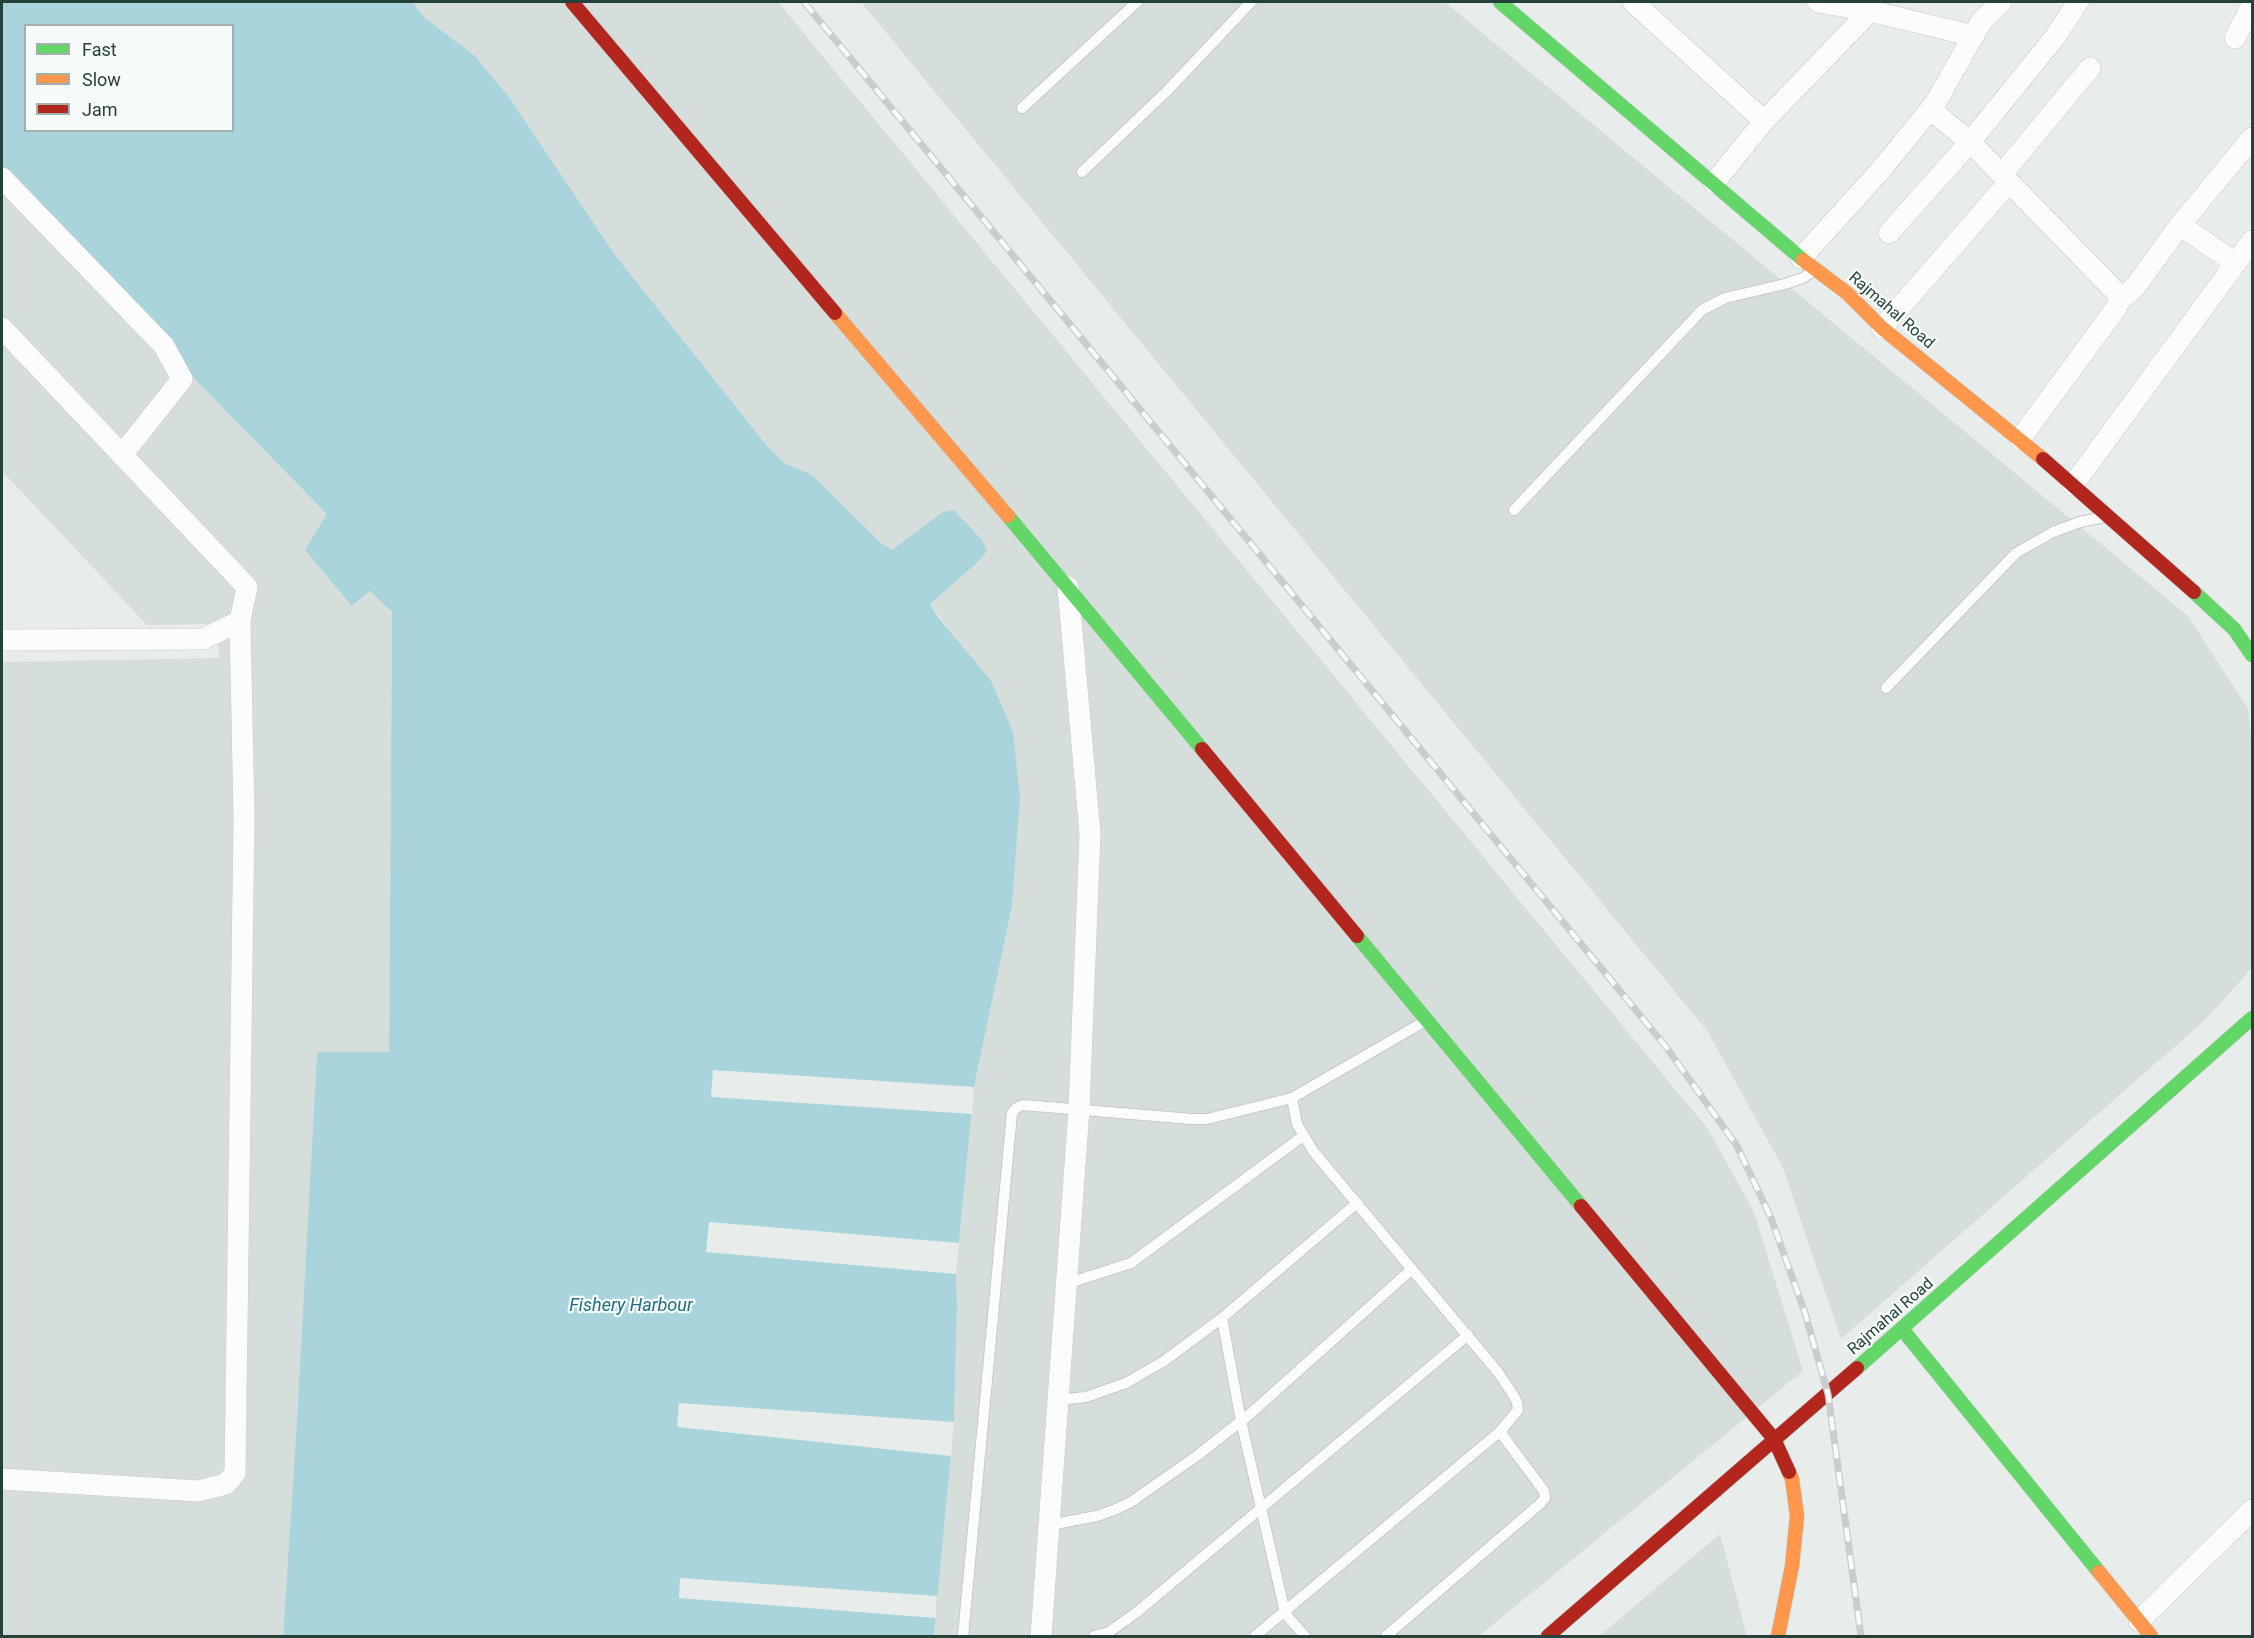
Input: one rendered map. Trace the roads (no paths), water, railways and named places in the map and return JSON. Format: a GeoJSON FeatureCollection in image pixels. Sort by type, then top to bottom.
{"type":"FeatureCollection","features":[{"type":"Feature","properties":{"kind":"street"},"geometry":{"type":"LineString","coordinates":[[572,2],[1068,586],[1773,1439],[1792,1479],[1797,1516],[1792,1566],[1778,1636]]}},
{"type":"Feature","properties":{"kind":"street","name":"Rajmahal Road"},"geometry":{"type":"LineString","coordinates":[[1500,2],[1808,264],[1847,293],[1882,328],[2020,439],[2234,629],[2253,655]]}},
{"type":"Feature","properties":{"kind":"street"},"geometry":{"type":"LineString","coordinates":[[1633,2],[1764,121]]}},
{"type":"Feature","properties":{"kind":"street"},"geometry":{"type":"LineString","coordinates":[[1818,2],[1870,11],[1974,36]]}},
{"type":"Feature","properties":{"kind":"street"},"geometry":{"type":"LineString","coordinates":[[1808,264],[1930,109],[1981,22],[2001,2]]}},
{"type":"Feature","properties":{"kind":"street"},"geometry":{"type":"LineString","coordinates":[[1889,233],[1970,142],[2055,37],[2078,2]]}},
{"type":"Feature","properties":{"kind":"street"},"geometry":{"type":"LineString","coordinates":[[2235,38],[2253,5]]}},
{"type":"Feature","properties":{"kind":"street"},"geometry":{"type":"LineString","coordinates":[[1714,183],[1764,121],[1870,11]]}},
{"type":"Feature","properties":{"kind":"street"},"geometry":{"type":"LineString","coordinates":[[1882,328],[2006,178],[2090,68]]}},
{"type":"Feature","properties":{"kind":"street"},"geometry":{"type":"LineString","coordinates":[[1930,109],[1970,142],[2006,178],[2114,288],[2120,300]]}},
{"type":"Feature","properties":{"kind":"street"},"geometry":{"type":"LineString","coordinates":[[2020,439],[2120,300],[2135,286],[2180,225],[2253,138]]}},
{"type":"Feature","properties":{"kind":"street"},"geometry":{"type":"LineString","coordinates":[[2,178],[164,346],[182,379],[122,455]]}},
{"type":"Feature","properties":{"kind":"street"},"geometry":{"type":"LineString","coordinates":[[2180,225],[2235,262]]}},
{"type":"Feature","properties":{"kind":"street"},"geometry":{"type":"LineString","coordinates":[[2073,485],[2235,262],[2253,241]]}},
{"type":"Feature","properties":{"kind":"street"},"geometry":{"type":"LineString","coordinates":[[2,328],[246,587],[240,621],[244,817],[235,1473],[226,1484],[198,1491],[2,1479]]}},
{"type":"Feature","properties":{"kind":"street"},"geometry":{"type":"LineString","coordinates":[[1041,1636],[1079,1109],[1090,834],[1068,586]]}},
{"type":"Feature","properties":{"kind":"street"},"geometry":{"type":"LineString","coordinates":[[2,640],[203,639],[240,621]]}},
{"type":"Feature","properties":{"kind":"street","name":"Rajmahal Road"},"geometry":{"type":"LineString","coordinates":[[1548,1636],[1575,1622],[1773,1439],[1902,1329],[2253,1018]]}},
{"type":"Feature","properties":{"kind":"street"},"geometry":{"type":"LineString","coordinates":[[1902,1329],[2145,1629],[2253,1510]]}},
{"type":"Feature","properties":{"kind":"lane"},"geometry":{"type":"LineString","coordinates":[[1022,108],[1137,2]]}},
{"type":"Feature","properties":{"kind":"lane"},"geometry":{"type":"LineString","coordinates":[[1082,172],[1167,91],[1251,2]]}},
{"type":"Feature","properties":{"kind":"lane"},"geometry":{"type":"LineString","coordinates":[[1514,510],[1702,310],[1725,298],[1803,278],[1808,264]]}},
{"type":"Feature","properties":{"kind":"lane"},"geometry":{"type":"LineString","coordinates":[[1886,688],[2016,553],[2054,532],[2079,522],[2108,516]]}},
{"type":"Feature","properties":{"kind":"lane"},"geometry":{"type":"LineString","coordinates":[[963,1636],[1012,1113],[1023,1105],[1207,1119],[1292,1098],[1427,1020]]}},
{"type":"Feature","properties":{"kind":"lane"},"geometry":{"type":"LineString","coordinates":[[1256,1636],[1503,1428],[1518,1410],[1517,1402],[1497,1371],[1303,1136],[1297,1124],[1292,1098]]}},
{"type":"Feature","properties":{"kind":"lane"},"geometry":{"type":"LineString","coordinates":[[1066,1284],[1131,1263],[1303,1136]]}},
{"type":"Feature","properties":{"kind":"lane"},"geometry":{"type":"LineString","coordinates":[[1058,1400],[1086,1397],[1126,1383],[1182,1349],[1222,1318],[1357,1203]]}},
{"type":"Feature","properties":{"kind":"lane"},"geometry":{"type":"LineString","coordinates":[[1049,1525],[1097,1516],[1131,1502],[1198,1455],[1241,1421],[1412,1269]]}},
{"type":"Feature","properties":{"kind":"lane"},"geometry":{"type":"LineString","coordinates":[[1222,1318],[1241,1421],[1286,1612],[1305,1636]]}},
{"type":"Feature","properties":{"kind":"lane"},"geometry":{"type":"LineString","coordinates":[[1094,1636],[1109,1632],[1123,1624],[1468,1335]]}},
{"type":"Feature","properties":{"kind":"lane"},"geometry":{"type":"LineString","coordinates":[[1386,1636],[1541,1503],[1545,1497],[1541,1486],[1506,1443],[1503,1428]]}},
{"type":"Feature","properties":{"kind":"water","name":"Fishery Harbour"},"geometry":{"type":"Polygon","coordinates":[[[2,2],[412,2],[425,18],[474,55],[509,97],[615,255],[768,447],[784,463],[812,475],[881,543],[892,550],[943,512],[954,510],[982,540],[987,551],[979,561],[930,604],[938,617],[991,681],[1013,732],[1020,798],[1012,906],[974,1087],[956,1274],[954,1422],[934,1636],[283,1636],[317,1052],[389,1052],[392,612],[370,591],[352,606],[305,550],[327,514],[2,182],[2,2]]]}},
{"type":"Feature","properties":{"kind":"railway"},"geometry":{"type":"LineString","coordinates":[[804,2],[1667,1048],[1737,1146],[1771,1218],[1805,1313],[1828,1394],[1861,1636]]}}]}
